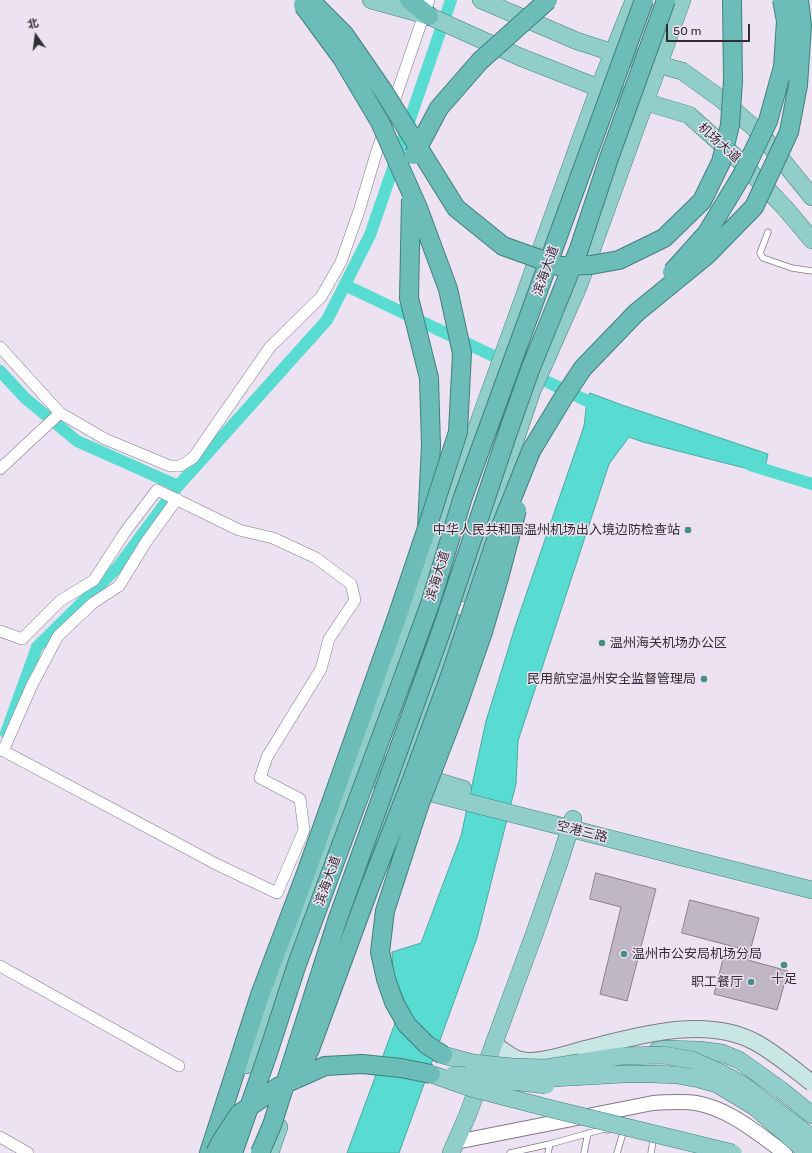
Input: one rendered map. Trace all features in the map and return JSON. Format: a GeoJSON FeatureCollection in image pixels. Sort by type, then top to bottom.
{"type":"FeatureCollection","features":[{"type":"Feature","properties":{"kind":"highway"},"geometry":{"type":"LineString","coordinates":[[209,1153],[260,995],[308,868],[398,617],[458,432],[462,353],[448,288],[418,208],[380,122],[342,58],[299,0]]}},
{"type":"Feature","properties":{"kind":"highway"},"geometry":{"type":"LineString","coordinates":[[309,0],[339,29],[348,40],[384,92],[456,208],[503,246],[558,266],[591,265],[619,260],[664,238],[702,201],[721,162],[730,125],[733,81],[732,0]]}},
{"type":"Feature","properties":{"kind":"highway"},"geometry":{"type":"LineString","coordinates":[[409,0],[436,15]]}},
{"type":"Feature","properties":{"kind":"highway"},"geometry":{"type":"LineString","coordinates":[[427,528],[432,445],[428,378],[409,298],[412,158],[439,108],[480,61],[548,0]]}},
{"type":"Feature","properties":{"kind":"highway","name":"滨海大道"},"geometry":{"type":"LineString","coordinates":[[233,1153],[303,949],[404,678],[463,497],[644,0]]}},
{"type":"Feature","properties":{"kind":"highway","name":"滨海大道"},"geometry":{"type":"LineString","coordinates":[[260,1153],[272,1125],[337,921],[442,630],[508,432],[530,370],[579,249],[612,150],[666,0]]}},
{"type":"Feature","properties":{"kind":"highway"},"geometry":{"type":"LineString","coordinates":[[272,1125],[310,1049],[450,676],[498,531],[531,451],[583,368],[636,313],[707,233],[742,175],[768,120],[783,67],[786,21],[782,0]]}},
{"type":"Feature","properties":{"kind":"highway"},"geometry":{"type":"LineString","coordinates":[[636,313],[707,255],[754,207],[789,132],[798,85],[802,25],[800,0]]}},
{"type":"Feature","properties":{"kind":"highway"},"geometry":{"type":"LineString","coordinates":[[444,1055],[427,1045],[407,1025],[394,1002],[386,979],[380,952],[384,911],[420,802],[457,707],[483,632],[516,515],[531,451]]}},
{"type":"Feature","properties":{"kind":"highway"},"geometry":{"type":"LineString","coordinates":[[214,1153],[239,1114],[278,1087],[325,1066],[362,1064],[401,1068],[431,1074]]}},
{"type":"Feature","properties":{"kind":"main road","name":"机场大道"},"geometry":{"type":"LineString","coordinates":[[371,0],[436,15],[520,57],[599,88],[689,115],[740,161],[786,208],[812,240]]}},
{"type":"Feature","properties":{"kind":"main road"},"geometry":{"type":"LineString","coordinates":[[482,0],[577,41],[614,53],[682,71],[721,99],[760,133],[812,198]]}},
{"type":"Feature","properties":{"kind":"main road"},"geometry":{"type":"LineString","coordinates":[[214,1153],[356,765],[599,88],[634,0]]}},
{"type":"Feature","properties":{"kind":"main road"},"geometry":{"type":"LineString","coordinates":[[270,1153],[401,778],[532,390],[579,285],[682,0]]}},
{"type":"Feature","properties":{"kind":"main road","name":"空港三路"},"geometry":{"type":"LineString","coordinates":[[356,765],[812,890]]}},
{"type":"Feature","properties":{"kind":"main road"},"geometry":{"type":"LineString","coordinates":[[453,1148],[468,1114],[479,1067],[494,1045],[535,932],[571,824]]}},
{"type":"Feature","properties":{"kind":"main road","name":"空港三路"},"geometry":{"type":"LineString","coordinates":[[571,824],[812,878]]}},
{"type":"Feature","properties":{"kind":"main road"},"geometry":{"type":"LineString","coordinates":[[494,1045],[502,1049],[510,1056],[520,1060],[534,1062],[622,1040],[669,1031],[695,1028],[717,1030],[738,1035],[755,1042],[812,1083]]}},
{"type":"Feature","properties":{"kind":"main road"},"geometry":{"type":"LineString","coordinates":[[444,1055],[510,1077],[549,1078],[664,1049],[699,1050],[722,1053],[739,1060],[781,1090],[812,1115]]}},
{"type":"Feature","properties":{"kind":"main road"},"geometry":{"type":"LineString","coordinates":[[479,1067],[546,1068],[621,1056],[663,1056],[692,1060],[743,1085],[812,1138]]}},
{"type":"Feature","properties":{"kind":"main road"},"geometry":{"type":"LineString","coordinates":[[479,1067],[535,1079],[624,1074],[677,1075],[698,1079],[717,1084],[755,1107],[808,1153]]}},
{"type":"Feature","properties":{"kind":"main road"},"geometry":{"type":"LineString","coordinates":[[431,1074],[467,1076],[548,1086],[653,1074]]}},
{"type":"Feature","properties":{"kind":"main road"},"geometry":{"type":"LineString","coordinates":[[431,1074],[478,1090],[733,1153]]}},
{"type":"Feature","properties":{"kind":"street"},"geometry":{"type":"LineString","coordinates":[[0,347],[60,413],[105,439],[170,466],[180,466],[193,458],[270,347],[321,297],[341,262],[359,211],[376,154],[436,15]]}},
{"type":"Feature","properties":{"kind":"street"},"geometry":{"type":"LineString","coordinates":[[0,468],[60,413]]}},
{"type":"Feature","properties":{"kind":"street"},"geometry":{"type":"LineString","coordinates":[[0,631],[22,639],[60,601],[94,580],[125,532],[157,490],[173,497],[239,530],[274,538],[316,558],[351,584],[355,600],[329,639],[321,668],[267,757],[260,778],[300,799],[304,830],[276,893],[216,864],[2,750],[32,685],[58,636],[93,603],[119,586],[173,497]]}},
{"type":"Feature","properties":{"kind":"street"},"geometry":{"type":"LineString","coordinates":[[0,966],[179,1066]]}},
{"type":"Feature","properties":{"kind":"street"},"geometry":{"type":"LineString","coordinates":[[453,1148],[653,1103],[676,1102],[696,1103],[735,1117],[785,1153]]}},
{"type":"Feature","properties":{"kind":"street"},"geometry":{"type":"LineString","coordinates":[[0,1137],[28,1153]]}},
{"type":"Feature","properties":{"kind":"lane"},"geometry":{"type":"LineString","coordinates":[[768,232],[760,253],[763,258],[792,268],[812,270]]}},
{"type":"Feature","properties":{"kind":"lane"},"geometry":{"type":"LineString","coordinates":[[510,1153],[604,1129],[630,1135]]}},
{"type":"Feature","properties":{"kind":"lane"},"geometry":{"type":"LineString","coordinates":[[584,1153],[588,1133]]}},
{"type":"Feature","properties":{"kind":"lane"},"geometry":{"type":"LineString","coordinates":[[617,1153],[623,1134]]}},
{"type":"Feature","properties":{"kind":"lane"},"geometry":{"type":"LineString","coordinates":[[646,1139],[657,1142],[651,1153]]}},
{"type":"Feature","properties":{"kind":"lane"},"geometry":{"type":"LineString","coordinates":[[548,1153],[550,1144]]}},
{"type":"Feature","properties":{"kind":"shaded area"},"geometry":{"type":"Polygon","coordinates":[[[590,393],[768,454],[764,473],[643,442],[629,437],[609,464],[518,741],[516,784],[477,938],[399,1153],[347,1153],[404,999],[393,973],[392,952],[421,943],[461,836],[486,721],[516,624],[584,426],[590,393]]]}},
{"type":"Feature","properties":{"kind":"building","name":"温州市公安局机场分局"},"geometry":{"type":"Polygon","coordinates":[[[596,873],[656,889],[627,1001],[600,994],[621,907],[590,899],[596,873]]]}},
{"type":"Feature","properties":{"kind":"building"},"geometry":{"type":"Polygon","coordinates":[[[690,900],[759,918],[750,951],[682,933],[690,900]]]}},
{"type":"Feature","properties":{"kind":"building","name":"职工餐厅"},"geometry":{"type":"Polygon","coordinates":[[[743,949],[750,951],[748,960],[788,971],[777,1010],[714,994],[724,955],[741,959],[743,949]]]}},
{"type":"Feature","properties":{"kind":"waterway"},"geometry":{"type":"LineString","coordinates":[[6,733],[37,647],[118,567],[178,486],[327,320],[370,235],[451,0]]}},
{"type":"Feature","properties":{"kind":"waterway"},"geometry":{"type":"LineString","coordinates":[[345,285],[602,408]]}},
{"type":"Feature","properties":{"kind":"waterway"},"geometry":{"type":"LineString","coordinates":[[0,371],[25,398],[77,441],[178,486]]}},
{"type":"Feature","properties":{"kind":"waterway"},"geometry":{"type":"LineString","coordinates":[[750,465],[812,484]]}},
{"type":"Feature","properties":{"kind":"place","name":"中华人民共和国温州机场出入境边防检查站"},"geometry":{"type":"Point","coordinates":[688,530]}},
{"type":"Feature","properties":{"kind":"place","name":"温州海关机场办公区"},"geometry":{"type":"Point","coordinates":[602,643]}},
{"type":"Feature","properties":{"kind":"place","name":"民用航空温州安全监督管理局"},"geometry":{"type":"Point","coordinates":[704,679]}},
{"type":"Feature","properties":{"kind":"place","name":"温州市公安局机场分局"},"geometry":{"type":"Point","coordinates":[624,954]}},
{"type":"Feature","properties":{"kind":"place","name":"十足"},"geometry":{"type":"Point","coordinates":[784,965]}},
{"type":"Feature","properties":{"kind":"place","name":"职工餐厅"},"geometry":{"type":"Point","coordinates":[751,982]}}]}
